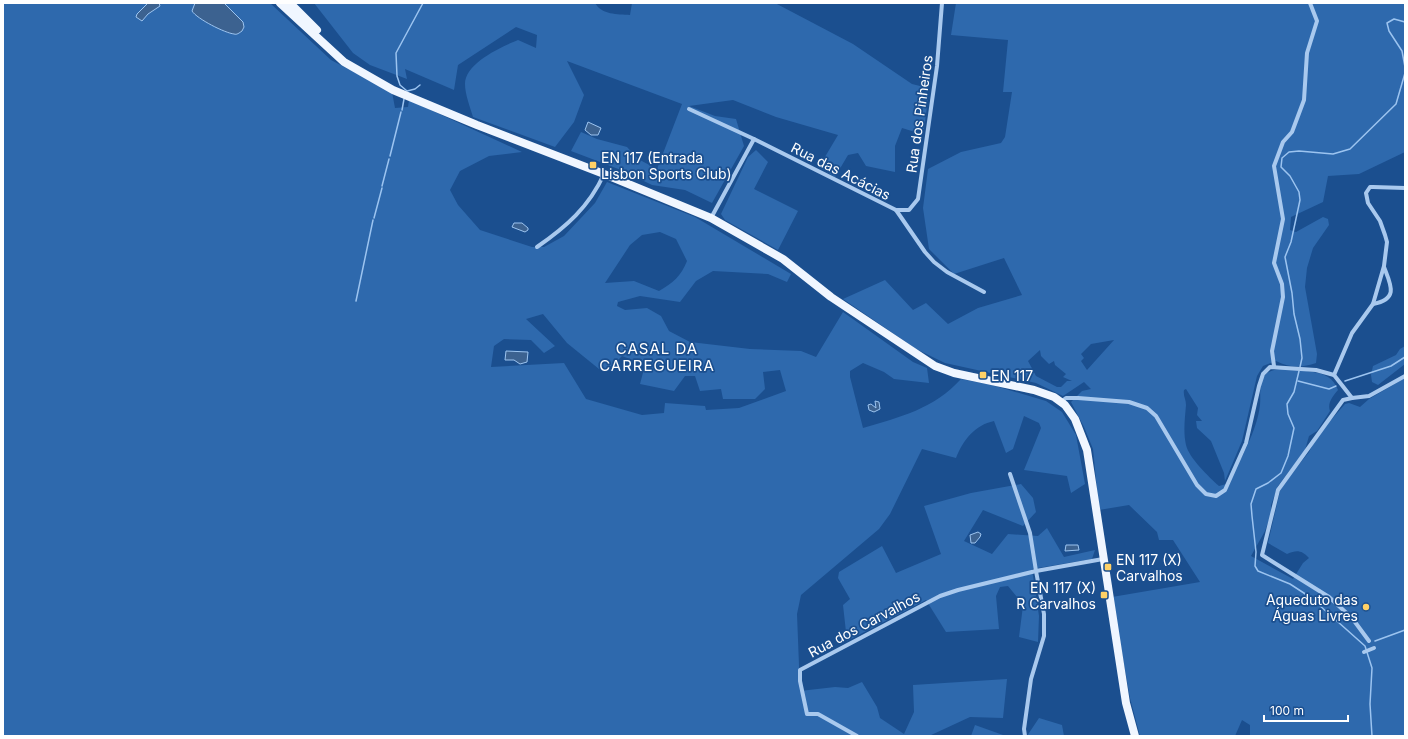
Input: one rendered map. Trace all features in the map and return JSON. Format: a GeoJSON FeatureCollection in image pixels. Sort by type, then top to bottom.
{"type":"FeatureCollection","features":[{"type":"Feature","properties":{"kind":"main road"},"geometry":{"type":"LineString","coordinates":[[280,3],[330,50],[358,70],[394,90],[477,126],[604,174],[711,218],[783,259],[831,297],[935,366],[954,373],[1034,390],[1049,395],[1062,402],[1075,419],[1085,442],[1126,703],[1135,736]]}},
{"type":"Feature","properties":{"kind":"main road"},"geometry":{"type":"LineString","coordinates":[[290,3],[358,70]]}},
{"type":"Feature","properties":{"kind":"street"},"geometry":{"type":"LineString","coordinates":[[296,3],[313,26]]}},
{"type":"Feature","properties":{"kind":"street","name":"Rua dos Pinheiros"},"geometry":{"type":"LineString","coordinates":[[896,210],[909,210],[918,199],[937,66],[942,3]]}},
{"type":"Feature","properties":{"kind":"street"},"geometry":{"type":"LineString","coordinates":[[1274,366],[1272,351],[1283,298],[1282,284],[1274,263],[1283,219],[1274,166],[1283,142],[1292,132],[1304,100],[1307,53],[1317,21],[1310,3]]}},
{"type":"Feature","properties":{"kind":"street","name":"Rua das Acácias"},"geometry":{"type":"LineString","coordinates":[[689,109],[754,139],[896,210],[925,252],[934,262],[947,272],[984,292]]}},
{"type":"Feature","properties":{"kind":"street"},"geometry":{"type":"LineString","coordinates":[[711,218],[754,139]]}},
{"type":"Feature","properties":{"kind":"street"},"geometry":{"type":"LineString","coordinates":[[537,247],[569,224],[597,190],[604,174]]}},
{"type":"Feature","properties":{"kind":"street"},"geometry":{"type":"LineString","coordinates":[[1334,375],[1352,333],[1373,304],[1384,266],[1387,242],[1386,235],[1380,221],[1368,203],[1366,193],[1373,187],[1405,188]]}},
{"type":"Feature","properties":{"kind":"street"},"geometry":{"type":"LineString","coordinates":[[1373,304],[1386,300],[1392,289],[1384,266]]}},
{"type":"Feature","properties":{"kind":"street"},"geometry":{"type":"LineString","coordinates":[[1062,402],[1066,398],[1078,398],[1129,402],[1147,408],[1156,416],[1198,485],[1206,494],[1216,496],[1225,490],[1246,443],[1263,374],[1274,366],[1316,370],[1334,375],[1352,398]]}},
{"type":"Feature","properties":{"kind":"street"},"geometry":{"type":"LineString","coordinates":[[1368,642],[1352,618],[1329,597],[1262,555],[1278,490],[1343,400],[1369,396],[1405,376]]}},
{"type":"Feature","properties":{"kind":"street"},"geometry":{"type":"LineString","coordinates":[[1010,474],[1030,533],[1044,614],[1044,636],[1031,679],[1025,736]]}},
{"type":"Feature","properties":{"kind":"street","name":"Rua dos Carvalhos"},"geometry":{"type":"LineString","coordinates":[[857,736],[818,714],[807,714],[801,689],[800,670],[940,596],[958,590],[1036,571],[1103,559]]}},
{"type":"Feature","properties":{"kind":"street"},"geometry":{"type":"LineString","coordinates":[[1364,652],[1374,648]]}},
{"type":"Feature","properties":{"kind":"shaded area"},"geometry":{"type":"Polygon","coordinates":[[[3,3],[270,3],[331,60],[392,92],[395,108],[408,107],[409,100],[522,152],[489,156],[460,171],[450,190],[458,205],[480,230],[532,247],[544,247],[564,236],[595,203],[607,182],[695,217],[791,274],[787,282],[768,274],[713,271],[696,281],[680,302],[640,296],[618,302],[617,306],[625,310],[647,308],[661,316],[669,331],[690,342],[750,349],[801,351],[816,357],[843,312],[913,362],[927,368],[929,383],[894,379],[884,372],[863,363],[850,371],[850,377],[863,428],[903,416],[928,405],[940,398],[961,379],[992,385],[1046,401],[1062,412],[1076,435],[1085,484],[1071,493],[1067,476],[1024,470],[1041,428],[1039,423],[1024,416],[1013,449],[1006,453],[994,421],[981,426],[970,434],[962,445],[956,458],[922,449],[890,514],[879,529],[801,595],[797,614],[800,691],[835,687],[848,688],[862,682],[877,707],[880,718],[904,734],[914,712],[913,685],[1007,679],[1003,718],[970,717],[929,736],[3,736],[3,3]],[[660,232],[642,235],[630,245],[605,283],[634,281],[659,291],[672,282],[682,271],[687,261],[676,239],[660,232]],[[543,314],[526,319],[555,346],[544,353],[531,340],[504,339],[494,346],[491,367],[564,363],[586,399],[642,415],[664,413],[665,403],[705,406],[706,410],[739,408],[786,391],[780,370],[763,372],[765,389],[755,399],[723,399],[721,389],[700,391],[695,376],[685,376],[674,391],[640,384],[645,365],[622,356],[609,369],[599,369],[567,343],[543,314]]]}},
{"type":"Feature","properties":{"kind":"shaded area"},"geometry":{"type":"Polygon","coordinates":[[[148,3],[159,3],[160,6],[148,14],[142,21],[136,17],[137,14],[148,3]]]}},
{"type":"Feature","properties":{"kind":"shaded area"},"geometry":{"type":"Polygon","coordinates":[[[195,3],[224,3],[243,22],[244,27],[242,31],[238,34],[230,33],[205,22],[192,11],[195,3]]]}},
{"type":"Feature","properties":{"kind":"shaded area"},"geometry":{"type":"Polygon","coordinates":[[[314,3],[595,3],[606,12],[630,15],[632,3],[775,3],[853,44],[912,84],[924,87],[928,99],[924,129],[915,132],[902,128],[895,146],[895,172],[866,166],[858,153],[848,155],[835,177],[819,167],[838,135],[776,117],[733,100],[689,106],[715,116],[736,119],[744,146],[712,203],[685,190],[652,185],[621,170],[571,151],[581,132],[597,139],[627,147],[638,159],[657,169],[682,104],[567,61],[584,95],[574,122],[555,147],[473,117],[466,92],[465,84],[467,76],[477,63],[494,51],[518,40],[536,48],[537,35],[516,27],[458,65],[454,90],[405,69],[407,79],[370,65],[353,53],[314,3]]]}},
{"type":"Feature","properties":{"kind":"shaded area"},"geometry":{"type":"Polygon","coordinates":[[[956,3],[1405,3],[1405,152],[1359,174],[1328,176],[1323,202],[1291,217],[1290,230],[1296,232],[1323,217],[1328,219],[1329,225],[1313,248],[1307,268],[1305,287],[1317,354],[1316,363],[1306,366],[1296,366],[1286,365],[1276,361],[1263,366],[1257,376],[1242,441],[1225,481],[1224,473],[1211,441],[1197,428],[1196,421],[1202,421],[1197,415],[1198,408],[1186,389],[1184,390],[1186,405],[1184,425],[1186,445],[1191,456],[1219,486],[1230,483],[1252,435],[1260,405],[1260,388],[1262,380],[1267,373],[1281,369],[1312,372],[1326,376],[1336,385],[1338,390],[1330,402],[1330,411],[1317,431],[1309,436],[1305,450],[1278,486],[1271,505],[1271,514],[1265,531],[1251,556],[1293,579],[1303,563],[1309,558],[1304,553],[1299,552],[1287,554],[1268,543],[1280,491],[1285,482],[1309,452],[1317,436],[1345,404],[1349,403],[1360,407],[1369,399],[1405,378],[1405,736],[1250,736],[1250,725],[1242,720],[1235,736],[1140,736],[1130,698],[1112,597],[1200,582],[1173,540],[1159,540],[1157,532],[1129,505],[1099,510],[1093,449],[1071,402],[1082,391],[1091,389],[1084,382],[1063,396],[1036,383],[945,363],[916,349],[843,299],[885,280],[913,310],[926,303],[948,324],[978,308],[1022,295],[1004,258],[954,274],[929,249],[923,208],[928,169],[961,152],[1001,143],[1005,137],[1012,92],[1003,92],[1008,40],[951,35],[956,3]],[[1114,340],[1091,344],[1081,354],[1084,358],[1081,361],[1087,370],[1114,340]],[[1040,350],[1028,361],[1036,376],[1057,387],[1061,387],[1067,381],[1072,381],[1063,377],[1066,374],[1055,365],[1054,361],[1049,364],[1041,356],[1040,350]]]}},
{"type":"Feature","properties":{"kind":"shaded area"},"geometry":{"type":"Polygon","coordinates":[[[588,122],[601,128],[598,135],[591,135],[585,130],[588,122]]]}},
{"type":"Feature","properties":{"kind":"shaded area"},"geometry":{"type":"Polygon","coordinates":[[[756,150],[768,162],[754,189],[798,211],[778,250],[725,220],[721,214],[748,157],[756,150]]]}},
{"type":"Feature","properties":{"kind":"shaded area"},"geometry":{"type":"Polygon","coordinates":[[[514,223],[522,223],[528,228],[528,230],[525,232],[512,227],[514,223]]]}},
{"type":"Feature","properties":{"kind":"shaded area"},"geometry":{"type":"Polygon","coordinates":[[[1405,346],[1405,364],[1378,385],[1372,382],[1371,375],[1373,366],[1396,355],[1400,349],[1405,346]]]}},
{"type":"Feature","properties":{"kind":"shaded area"},"geometry":{"type":"Polygon","coordinates":[[[506,351],[528,352],[527,362],[520,364],[514,360],[505,360],[506,351]]]}},
{"type":"Feature","properties":{"kind":"shaded area"},"geometry":{"type":"Polygon","coordinates":[[[875,401],[879,402],[880,409],[874,412],[869,410],[868,405],[871,404],[876,408],[875,401]]]}},
{"type":"Feature","properties":{"kind":"shaded area"},"geometry":{"type":"Polygon","coordinates":[[[1021,484],[1033,498],[1036,512],[1023,526],[983,510],[964,541],[992,554],[1008,534],[1038,536],[1047,528],[1064,557],[1095,550],[1092,559],[1032,569],[1039,616],[1038,642],[1019,637],[1024,598],[1017,597],[1008,586],[1000,587],[996,596],[999,629],[946,632],[926,600],[847,641],[843,605],[850,599],[838,578],[839,572],[882,546],[896,573],[941,554],[924,506],[971,493],[1021,484]]]}},
{"type":"Feature","properties":{"kind":"shaded area"},"geometry":{"type":"Polygon","coordinates":[[[978,532],[981,534],[980,537],[975,543],[971,543],[970,535],[978,532]]]}},
{"type":"Feature","properties":{"kind":"shaded area"},"geometry":{"type":"Polygon","coordinates":[[[1066,545],[1078,545],[1079,550],[1065,551],[1066,545]]]}},
{"type":"Feature","properties":{"kind":"shaded area"},"geometry":{"type":"Polygon","coordinates":[[[1039,718],[1062,725],[1064,736],[1027,736],[1039,718]]]}},
{"type":"Feature","properties":{"kind":"shaded area"},"geometry":{"type":"Polygon","coordinates":[[[975,725],[1003,735],[1003,736],[971,736],[975,725]]]}},
{"type":"Feature","properties":{"kind":"waterway"},"geometry":{"type":"LineString","coordinates":[[420,85],[415,89],[407,91],[400,85],[397,76],[396,53],[423,3]]}},
{"type":"Feature","properties":{"kind":"waterway"},"geometry":{"type":"LineString","coordinates":[[1405,22],[1394,19],[1387,23],[1389,31],[1402,51],[1405,67]]}},
{"type":"Feature","properties":{"kind":"waterway"},"geometry":{"type":"LineString","coordinates":[[1300,367],[1302,358],[1300,339],[1294,314],[1292,293],[1285,257],[1291,242],[1300,200],[1299,192],[1290,176],[1281,167],[1282,158],[1289,152],[1299,151],[1333,154],[1350,149],[1396,104],[1405,73]]}},
{"type":"Feature","properties":{"kind":"waterway"},"geometry":{"type":"LineString","coordinates":[[402,110],[404,99]]}},
{"type":"Feature","properties":{"kind":"waterway"},"geometry":{"type":"LineString","coordinates":[[390,156],[401,112]]}},
{"type":"Feature","properties":{"kind":"waterway"},"geometry":{"type":"LineString","coordinates":[[382,186],[389,159]]}},
{"type":"Feature","properties":{"kind":"waterway"},"geometry":{"type":"LineString","coordinates":[[374,218],[382,188]]}},
{"type":"Feature","properties":{"kind":"waterway"},"geometry":{"type":"LineString","coordinates":[[356,301],[373,220]]}},
{"type":"Feature","properties":{"kind":"waterway"},"geometry":{"type":"LineString","coordinates":[[1345,381],[1391,366],[1405,357]]}},
{"type":"Feature","properties":{"kind":"waterway"},"geometry":{"type":"LineString","coordinates":[[1299,371],[1294,392],[1287,404],[1288,414],[1294,428],[1288,456],[1281,473],[1268,483],[1256,489],[1251,504],[1256,552],[1255,566],[1258,571],[1290,584],[1310,597],[1365,646],[1372,668],[1370,704],[1372,736]]}},
{"type":"Feature","properties":{"kind":"waterway"},"geometry":{"type":"LineString","coordinates":[[1298,381],[1329,389],[1336,386]]}},
{"type":"Feature","properties":{"kind":"waterway"},"geometry":{"type":"LineString","coordinates":[[1375,641],[1405,630]]}},
{"type":"Feature","properties":{"kind":"place","name":"EN 117 (Entrada Lisbon Sports Club)"},"geometry":{"type":"Point","coordinates":[593,165]}},
{"type":"Feature","properties":{"kind":"place","name":"EN 117"},"geometry":{"type":"Point","coordinates":[983,375]}},
{"type":"Feature","properties":{"kind":"place","name":"EN 117 (X) Carvalhos"},"geometry":{"type":"Point","coordinates":[1108,567]}},
{"type":"Feature","properties":{"kind":"place","name":"EN 117 (X) R Carvalhos"},"geometry":{"type":"Point","coordinates":[1104,595]}},
{"type":"Feature","properties":{"kind":"place","name":"Aqueduto das Águas Livres"},"geometry":{"type":"Point","coordinates":[1366,607]}},
{"type":"Feature","properties":{"kind":"district","name":"CASAL DA CARREGUEIRA"},"geometry":{"type":"Point","coordinates":[657,356]}}]}
